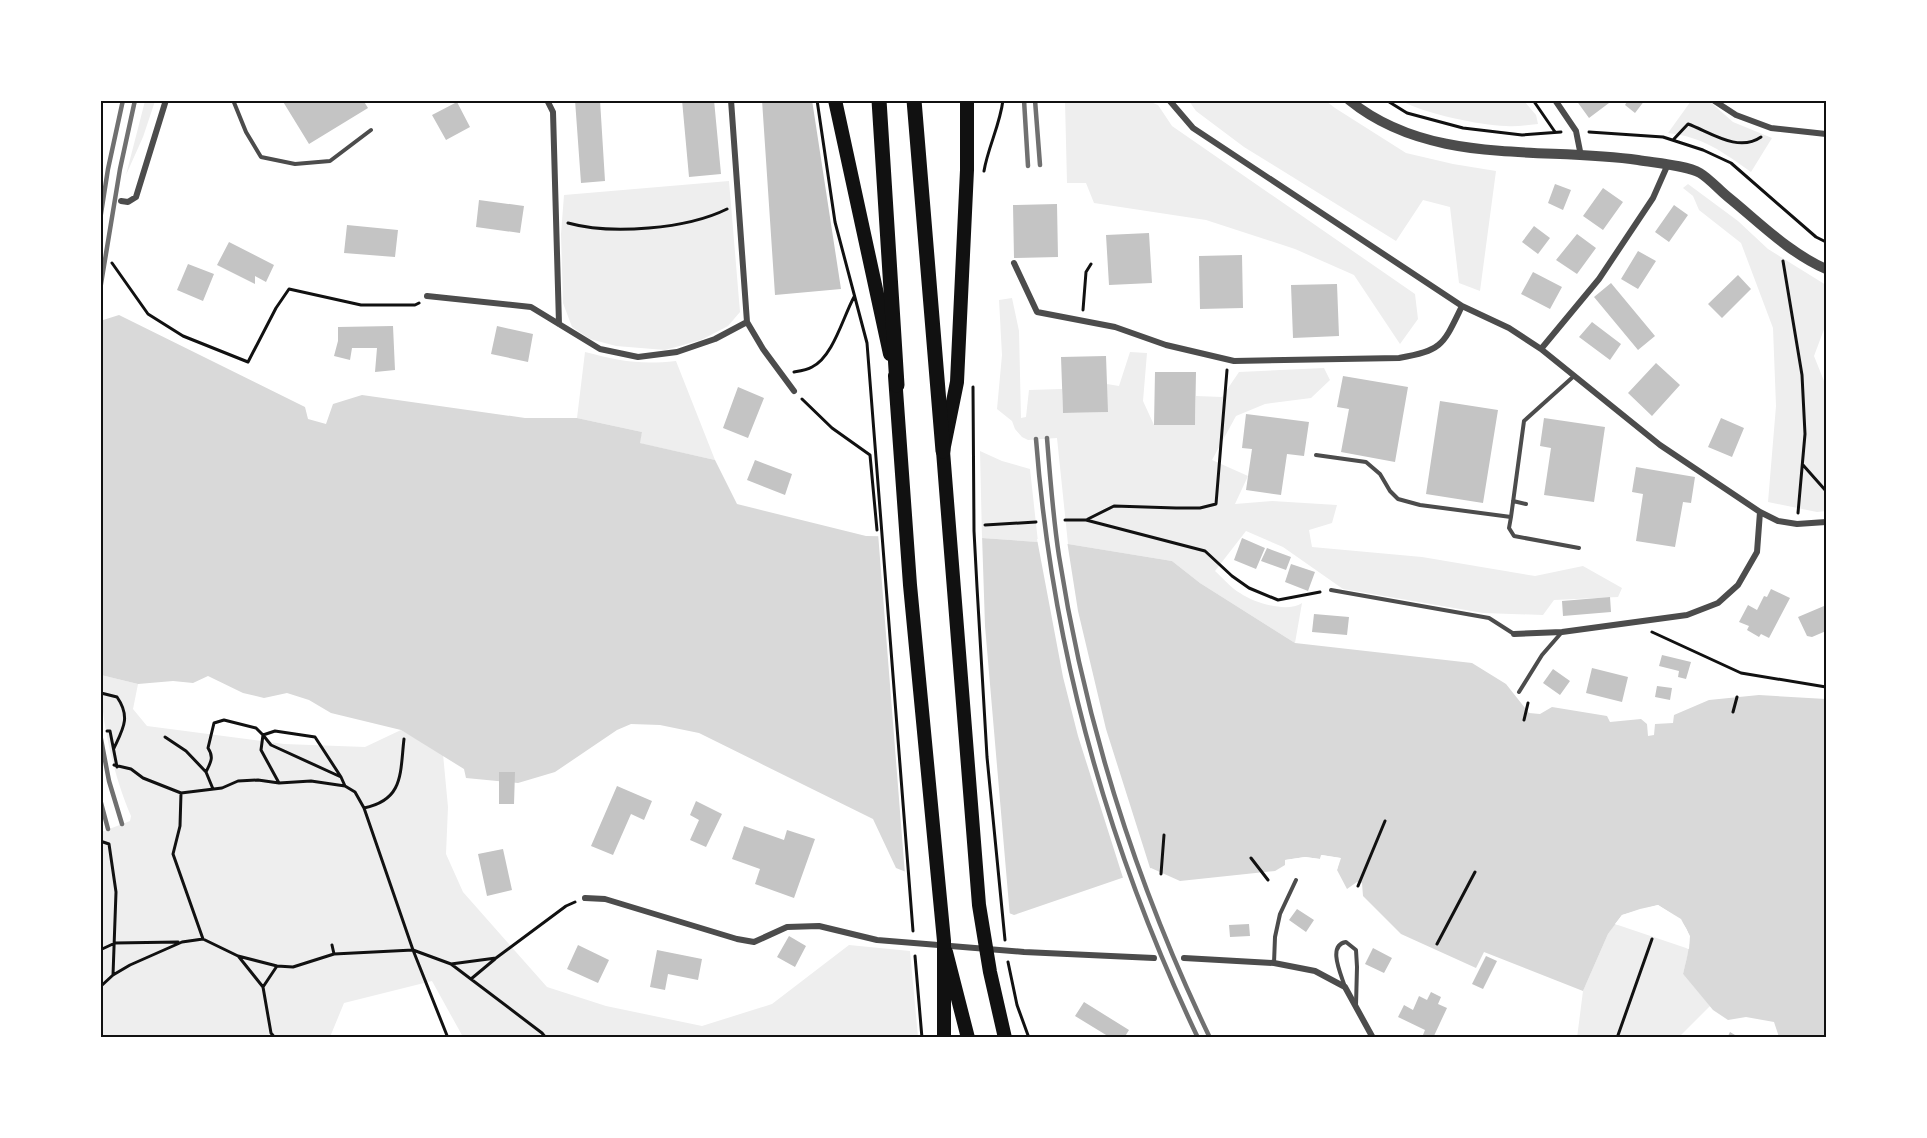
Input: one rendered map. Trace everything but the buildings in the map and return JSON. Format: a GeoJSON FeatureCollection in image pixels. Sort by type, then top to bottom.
{"type":"FeatureCollection","features":[{"type":"Feature","properties":{"kind":"highway"},"geometry":{"type":"LineString","coordinates":[[879,100],[897,385]]}},
{"type":"Feature","properties":{"kind":"highway"},"geometry":{"type":"LineString","coordinates":[[914,100],[943,451]]}},
{"type":"Feature","properties":{"kind":"main road"},"geometry":{"type":"LineString","coordinates":[[835,100],[897,385],[910,585],[944,941],[944,1038]]}},
{"type":"Feature","properties":{"kind":"main road"},"geometry":{"type":"LineString","coordinates":[[967,100],[968,170],[957,382],[943,451],[978,895],[990,972],[1005,1037]]}},
{"type":"Feature","properties":{"kind":"main road"},"geometry":{"type":"LineString","coordinates":[[944,941],[968,1038]]}},
{"type":"Feature","properties":{"kind":"street"},"geometry":{"type":"LineString","coordinates":[[121,201],[128,202],[136,197],[166,100]]}},
{"type":"Feature","properties":{"kind":"street"},"geometry":{"type":"LineString","coordinates":[[547,100],[553,112],[559,324]]}},
{"type":"Feature","properties":{"kind":"street"},"geometry":{"type":"LineString","coordinates":[[731,100],[747,322],[794,392]]}},
{"type":"Feature","properties":{"kind":"street"},"geometry":{"type":"LineString","coordinates":[[1169,100],[1193,128],[1462,306],[1509,328],[1541,349],[1660,445],[1760,512],[1778,520],[1797,524],[1827,522]]}},
{"type":"Feature","properties":{"kind":"street"},"geometry":{"type":"LineString","coordinates":[[1349,100],[1362,111],[1404,131],[1443,143],[1487,151],[1614,157],[1668,165],[1700,173],[1805,260],[1827,269]]}},
{"type":"Feature","properties":{"kind":"street"},"geometry":{"type":"LineString","coordinates":[[1555,100],[1576,131],[1581,156]]}},
{"type":"Feature","properties":{"kind":"street"},"geometry":{"type":"LineString","coordinates":[[1713,100],[1736,115],[1771,128],[1827,134]]}},
{"type":"Feature","properties":{"kind":"street"},"geometry":{"type":"LineString","coordinates":[[1541,349],[1599,279],[1653,198],[1668,165]]}},
{"type":"Feature","properties":{"kind":"street"},"geometry":{"type":"LineString","coordinates":[[1014,263],[1037,312],[1115,327],[1166,345],[1229,360],[1399,358],[1426,353],[1446,340],[1462,306]]}},
{"type":"Feature","properties":{"kind":"street"},"geometry":{"type":"LineString","coordinates":[[427,296],[531,307],[600,349],[638,357],[678,352],[715,339],[747,322]]}},
{"type":"Feature","properties":{"kind":"street"},"geometry":{"type":"LineString","coordinates":[[1514,634],[1562,632],[1687,615],[1718,603],[1738,585],[1757,552],[1760,512]]}},
{"type":"Feature","properties":{"kind":"street"},"geometry":{"type":"LineString","coordinates":[[585,898],[605,899],[736,939],[754,942],[788,927],[819,926],[877,940],[1024,952],[1154,958]]}},
{"type":"Feature","properties":{"kind":"street"},"geometry":{"type":"LineString","coordinates":[[1184,958],[1274,963],[1315,971],[1345,987],[1373,1038]]}},
{"type":"Feature","properties":{"kind":"lane"},"geometry":{"type":"LineString","coordinates":[[233,100],[246,132],[261,158],[295,165],[330,161],[371,130]]}},
{"type":"Feature","properties":{"kind":"lane"},"geometry":{"type":"LineString","coordinates":[[1575,376],[1524,421],[1509,528],[1514,536],[1579,548]]}},
{"type":"Feature","properties":{"kind":"lane"},"geometry":{"type":"LineString","coordinates":[[1317,455],[1366,462],[1380,474],[1398,500],[1511,517]]}},
{"type":"Feature","properties":{"kind":"lane"},"geometry":{"type":"LineString","coordinates":[[1513,501],[1526,504]]}},
{"type":"Feature","properties":{"kind":"lane"},"geometry":{"type":"LineString","coordinates":[[1331,590],[1489,618],[1514,634]]}},
{"type":"Feature","properties":{"kind":"lane"},"geometry":{"type":"LineString","coordinates":[[1519,692],[1542,655],[1562,632]]}},
{"type":"Feature","properties":{"kind":"lane"},"geometry":{"type":"LineString","coordinates":[[1274,963],[1275,937],[1280,914],[1296,880]]}},
{"type":"Feature","properties":{"kind":"lane"},"geometry":{"type":"LineString","coordinates":[[1345,987],[1335,954],[1337,946],[1346,942],[1356,950],[1356,1005]]}},
{"type":"Feature","properties":{"kind":"path"},"geometry":{"type":"LineString","coordinates":[[817,100],[835,222],[867,343],[914,932]]}},
{"type":"Feature","properties":{"kind":"path"},"geometry":{"type":"LineString","coordinates":[[984,175],[987,156],[1001,117],[1003,100]]}},
{"type":"Feature","properties":{"kind":"path"},"geometry":{"type":"LineString","coordinates":[[1533,100],[1555,132]]}},
{"type":"Feature","properties":{"kind":"path"},"geometry":{"type":"LineString","coordinates":[[1673,140],[1688,123],[1722,139],[1742,143],[1758,139],[1771,128]]}},
{"type":"Feature","properties":{"kind":"path"},"geometry":{"type":"LineString","coordinates":[[555,219],[575,225],[628,230],[668,225],[717,214],[739,203]]}},
{"type":"Feature","properties":{"kind":"path"},"geometry":{"type":"LineString","coordinates":[[1779,238],[1802,375],[1805,434],[1797,524]]}},
{"type":"Feature","properties":{"kind":"path"},"geometry":{"type":"LineString","coordinates":[[112,264],[148,314],[183,336],[248,362],[276,308],[289,290],[361,305],[415,305],[427,296]]}},
{"type":"Feature","properties":{"kind":"path"},"geometry":{"type":"LineString","coordinates":[[1082,321],[1086,272],[1091,264]]}},
{"type":"Feature","properties":{"kind":"path"},"geometry":{"type":"LineString","coordinates":[[779,371],[795,372],[813,367],[822,360],[836,339],[854,296]]}},
{"type":"Feature","properties":{"kind":"path"},"geometry":{"type":"LineString","coordinates":[[1086,520],[1114,506],[1188,508],[1216,504],[1225,379],[1229,360]]}},
{"type":"Feature","properties":{"kind":"path"},"geometry":{"type":"LineString","coordinates":[[974,381],[976,587],[987,757],[1006,947]]}},
{"type":"Feature","properties":{"kind":"path"},"geometry":{"type":"LineString","coordinates":[[794,392],[832,428],[870,455],[878,530]]}},
{"type":"Feature","properties":{"kind":"path"},"geometry":{"type":"LineString","coordinates":[[1803,465],[1827,491]]}},
{"type":"Feature","properties":{"kind":"path"},"geometry":{"type":"LineString","coordinates":[[1065,520],[1086,520],[1204,551],[1249,588],[1278,600],[1331,590]]}},
{"type":"Feature","properties":{"kind":"path"},"geometry":{"type":"LineString","coordinates":[[985,525],[1036,522]]}},
{"type":"Feature","properties":{"kind":"path"},"geometry":{"type":"LineString","coordinates":[[1639,621],[1657,636],[1741,673],[1827,687]]}},
{"type":"Feature","properties":{"kind":"path"},"geometry":{"type":"LineString","coordinates":[[101,693],[117,697],[124,706],[125,725],[114,748]]}},
{"type":"Feature","properties":{"kind":"path"},"geometry":{"type":"LineString","coordinates":[[1733,712],[1737,697]]}},
{"type":"Feature","properties":{"kind":"path"},"geometry":{"type":"LineString","coordinates":[[1524,720],[1528,703]]}},
{"type":"Feature","properties":{"kind":"path"},"geometry":{"type":"LineString","coordinates":[[206,771],[212,760],[212,754],[208,748],[214,723],[224,720],[256,728],[271,745],[341,777]]}},
{"type":"Feature","properties":{"kind":"path"},"geometry":{"type":"LineString","coordinates":[[107,731],[110,731],[116,766],[131,769],[143,778],[181,793],[222,788],[238,781],[258,780],[279,783],[311,781],[345,786],[355,792],[364,808],[413,950],[448,1038]]}},
{"type":"Feature","properties":{"kind":"path"},"geometry":{"type":"LineString","coordinates":[[263,735],[275,731],[315,737],[345,786]]}},
{"type":"Feature","properties":{"kind":"path"},"geometry":{"type":"LineString","coordinates":[[263,735],[261,750],[279,783]]}},
{"type":"Feature","properties":{"kind":"path"},"geometry":{"type":"LineString","coordinates":[[165,737],[186,751],[206,771],[213,789]]}},
{"type":"Feature","properties":{"kind":"path"},"geometry":{"type":"LineString","coordinates":[[364,808],[377,805],[390,797],[398,784],[404,739]]}},
{"type":"Feature","properties":{"kind":"path"},"geometry":{"type":"LineString","coordinates":[[181,793],[180,826],[173,854],[203,939]]}},
{"type":"Feature","properties":{"kind":"path"},"geometry":{"type":"LineString","coordinates":[[1358,885],[1385,820]]}},
{"type":"Feature","properties":{"kind":"path"},"geometry":{"type":"LineString","coordinates":[[1161,874],[1164,835]]}},
{"type":"Feature","properties":{"kind":"path"},"geometry":{"type":"LineString","coordinates":[[100,841],[109,844],[116,892],[114,975]]}},
{"type":"Feature","properties":{"kind":"path"},"geometry":{"type":"LineString","coordinates":[[1251,858],[1268,880]]}},
{"type":"Feature","properties":{"kind":"path"},"geometry":{"type":"LineString","coordinates":[[1437,945],[1475,872]]}},
{"type":"Feature","properties":{"kind":"path"},"geometry":{"type":"LineString","coordinates":[[471,980],[496,958],[566,906],[585,898]]}},
{"type":"Feature","properties":{"kind":"path"},"geometry":{"type":"LineString","coordinates":[[100,950],[115,943],[182,942],[203,939],[238,956],[277,966],[293,967],[334,954],[413,950],[451,963],[546,1038]]}},
{"type":"Feature","properties":{"kind":"path"},"geometry":{"type":"LineString","coordinates":[[1617,1038],[1652,939]]}},
{"type":"Feature","properties":{"kind":"path"},"geometry":{"type":"LineString","coordinates":[[100,987],[130,965],[182,942]]}},
{"type":"Feature","properties":{"kind":"path"},"geometry":{"type":"LineString","coordinates":[[332,945],[334,954]]}},
{"type":"Feature","properties":{"kind":"path"},"geometry":{"type":"LineString","coordinates":[[915,955],[922,1038]]}},
{"type":"Feature","properties":{"kind":"path"},"geometry":{"type":"LineString","coordinates":[[238,956],[263,987],[275,1038]]}},
{"type":"Feature","properties":{"kind":"path"},"geometry":{"type":"LineString","coordinates":[[1008,957],[1017,1005],[1029,1038]]}},
{"type":"Feature","properties":{"kind":"path"},"geometry":{"type":"LineString","coordinates":[[451,963],[496,958]]}},
{"type":"Feature","properties":{"kind":"path"},"geometry":{"type":"LineString","coordinates":[[263,987],[277,966]]}},
{"type":"Feature","properties":{"kind":"shaded area"},"geometry":{"type":"Polygon","coordinates":[[[1708,100],[1733,122],[1772,138],[1751,172],[1722,152],[1702,142],[1668,133],[1691,101],[1708,100]]]}},
{"type":"Feature","properties":{"kind":"shaded area"},"geometry":{"type":"Polygon","coordinates":[[[145,101],[155,101],[143,137],[126,175],[145,101]]]}},
{"type":"Feature","properties":{"kind":"shaded area"},"geometry":{"type":"Polygon","coordinates":[[[1065,101],[1148,101],[1158,105],[1172,126],[1415,294],[1418,319],[1400,344],[1354,275],[1295,249],[1206,220],[1094,203],[1086,183],[1067,183],[1065,101]]]}},
{"type":"Feature","properties":{"kind":"shaded area"},"geometry":{"type":"Polygon","coordinates":[[[1189,101],[1326,101],[1406,153],[1496,171],[1480,291],[1459,283],[1450,207],[1423,200],[1396,241],[1244,147],[1196,111],[1189,101]]]}},
{"type":"Feature","properties":{"kind":"shaded area"},"geometry":{"type":"Polygon","coordinates":[[[1402,101],[1524,101],[1536,115],[1538,124],[1510,126],[1482,124],[1438,114],[1402,101]]]}},
{"type":"Feature","properties":{"kind":"shaded area"},"geometry":{"type":"Polygon","coordinates":[[[729,181],[740,312],[728,326],[701,340],[665,350],[616,346],[590,339],[572,327],[563,303],[561,234],[564,195],[729,181]]]}},
{"type":"Feature","properties":{"kind":"shaded area"},"geometry":{"type":"Polygon","coordinates":[[[1688,184],[1738,221],[1768,249],[1826,285],[1826,324],[1814,356],[1826,386],[1826,511],[1817,512],[1768,502],[1776,406],[1773,328],[1741,243],[1699,210],[1693,196],[1683,188],[1688,184]]]}},
{"type":"Feature","properties":{"kind":"shaded area"},"geometry":{"type":"Polygon","coordinates":[[[1012,298],[1019,331],[1021,418],[1026,417],[1029,390],[1062,389],[1063,413],[1107,412],[1107,384],[1119,386],[1130,352],[1147,353],[1143,401],[1154,425],[1195,425],[1196,396],[1222,397],[1239,372],[1324,368],[1330,380],[1311,398],[1265,404],[1236,416],[1212,460],[1248,476],[1235,504],[1272,501],[1337,505],[1332,523],[1309,530],[1312,547],[1422,557],[1535,576],[1583,566],[1622,588],[1618,597],[1554,600],[1543,615],[1483,613],[1343,589],[1283,547],[1246,531],[1215,571],[1230,586],[1253,600],[1279,607],[1296,606],[1302,603],[1295,643],[1200,583],[1172,561],[1068,544],[1057,438],[1028,440],[1015,429],[1012,421],[997,409],[1002,355],[999,300],[1012,298]]]}},
{"type":"Feature","properties":{"kind":"shaded area"},"geometry":{"type":"Polygon","coordinates":[[[119,315],[305,407],[308,419],[326,424],[333,404],[362,395],[525,418],[577,418],[642,432],[640,443],[715,460],[737,504],[866,536],[982,538],[1068,544],[1172,561],[1200,583],[1295,643],[1472,663],[1506,684],[1529,713],[1540,714],[1552,707],[1607,716],[1610,722],[1641,719],[1647,724],[1648,736],[1654,735],[1655,724],[1673,723],[1674,715],[1709,700],[1759,695],[1826,699],[1826,1037],[1779,1037],[1774,1022],[1746,1017],[1728,1020],[1713,1010],[1683,974],[1689,949],[1685,926],[1658,905],[1622,915],[1608,934],[1583,991],[1484,952],[1476,968],[1401,934],[1363,896],[1362,883],[1357,882],[1347,889],[1337,870],[1340,858],[1322,855],[1320,859],[1305,857],[1285,860],[1285,865],[1275,871],[1180,881],[1151,868],[1014,915],[896,868],[873,819],[699,733],[660,725],[631,724],[617,730],[555,772],[518,783],[466,778],[464,769],[401,730],[331,713],[309,700],[287,693],[264,698],[243,693],[208,676],[193,683],[173,681],[138,684],[101,675],[100,321],[119,315]]]}},
{"type":"Feature","properties":{"kind":"shaded area"},"geometry":{"type":"Polygon","coordinates":[[[585,352],[630,361],[651,363],[676,361],[715,460],[639,443],[642,432],[577,418],[585,352]]]}},
{"type":"Feature","properties":{"kind":"shaded area"},"geometry":{"type":"Polygon","coordinates":[[[980,451],[1002,461],[1030,469],[1038,542],[982,538],[980,451]]]}},
{"type":"Feature","properties":{"kind":"shaded area"},"geometry":{"type":"Polygon","coordinates":[[[101,675],[138,684],[133,709],[147,726],[284,744],[365,747],[401,730],[443,754],[448,807],[446,854],[463,892],[547,987],[606,1006],[702,1026],[772,1004],[849,945],[910,951],[918,1037],[463,1037],[432,981],[344,1003],[330,1037],[101,1037],[100,830],[104,831],[130,821],[131,816],[109,747],[101,692],[101,675]]]}},
{"type":"Feature","properties":{"kind":"shaded area"},"geometry":{"type":"Polygon","coordinates":[[[1615,924],[1689,949],[1683,974],[1710,1006],[1679,1037],[1577,1038],[1583,991],[1608,934],[1615,924]]]}},
{"type":"Feature","properties":{"kind":"pier"},"geometry":{"type":"Polygon","coordinates":[[[878,533],[982,535],[985,626],[1010,917],[905,875],[878,533]]]}},
{"type":"Feature","properties":{"kind":"pier"},"geometry":{"type":"Polygon","coordinates":[[[1037,539],[1067,541],[1078,611],[1106,729],[1151,871],[1124,881],[1078,736],[1063,677],[1037,539]]]}},
{"type":"Feature","properties":{"kind":"pier"},"geometry":{"type":"Polygon","coordinates":[[[1321,855],[1341,858],[1337,870],[1334,869],[1337,860],[1324,858],[1321,862],[1305,860],[1288,862],[1285,868],[1285,860],[1305,857],[1320,859],[1321,855]]]}},
{"type":"Feature","properties":{"kind":"pier"},"geometry":{"type":"Polygon","coordinates":[[[1658,905],[1681,919],[1690,936],[1689,949],[1686,948],[1687,937],[1678,921],[1657,908],[1624,918],[1618,925],[1615,924],[1622,915],[1658,905]]]}},
{"type":"Feature","properties":{"kind":"railway"},"geometry":{"type":"LineString","coordinates":[[100,220],[123,100]]}},
{"type":"Feature","properties":{"kind":"railway"},"geometry":{"type":"LineString","coordinates":[[100,290],[120,169],[135,100]]}},
{"type":"Feature","properties":{"kind":"railway"},"geometry":{"type":"LineString","coordinates":[[1024,100],[1028,166]]}},
{"type":"Feature","properties":{"kind":"railway"},"geometry":{"type":"LineString","coordinates":[[1035,100],[1040,165]]}},
{"type":"Feature","properties":{"kind":"railway"},"geometry":{"type":"LineString","coordinates":[[1047,438],[1059,556],[1083,680],[1099,741],[1117,802],[1159,922],[1210,1038]]}},
{"type":"Feature","properties":{"kind":"railway"},"geometry":{"type":"LineString","coordinates":[[1036,439],[1055,594],[1089,746],[1111,821],[1137,894],[1198,1038]]}},
{"type":"Feature","properties":{"kind":"railway"},"geometry":{"type":"LineString","coordinates":[[100,734],[109,781],[122,824]]}},
{"type":"Feature","properties":{"kind":"railway"},"geometry":{"type":"LineString","coordinates":[[100,799],[108,829]]}}]}
